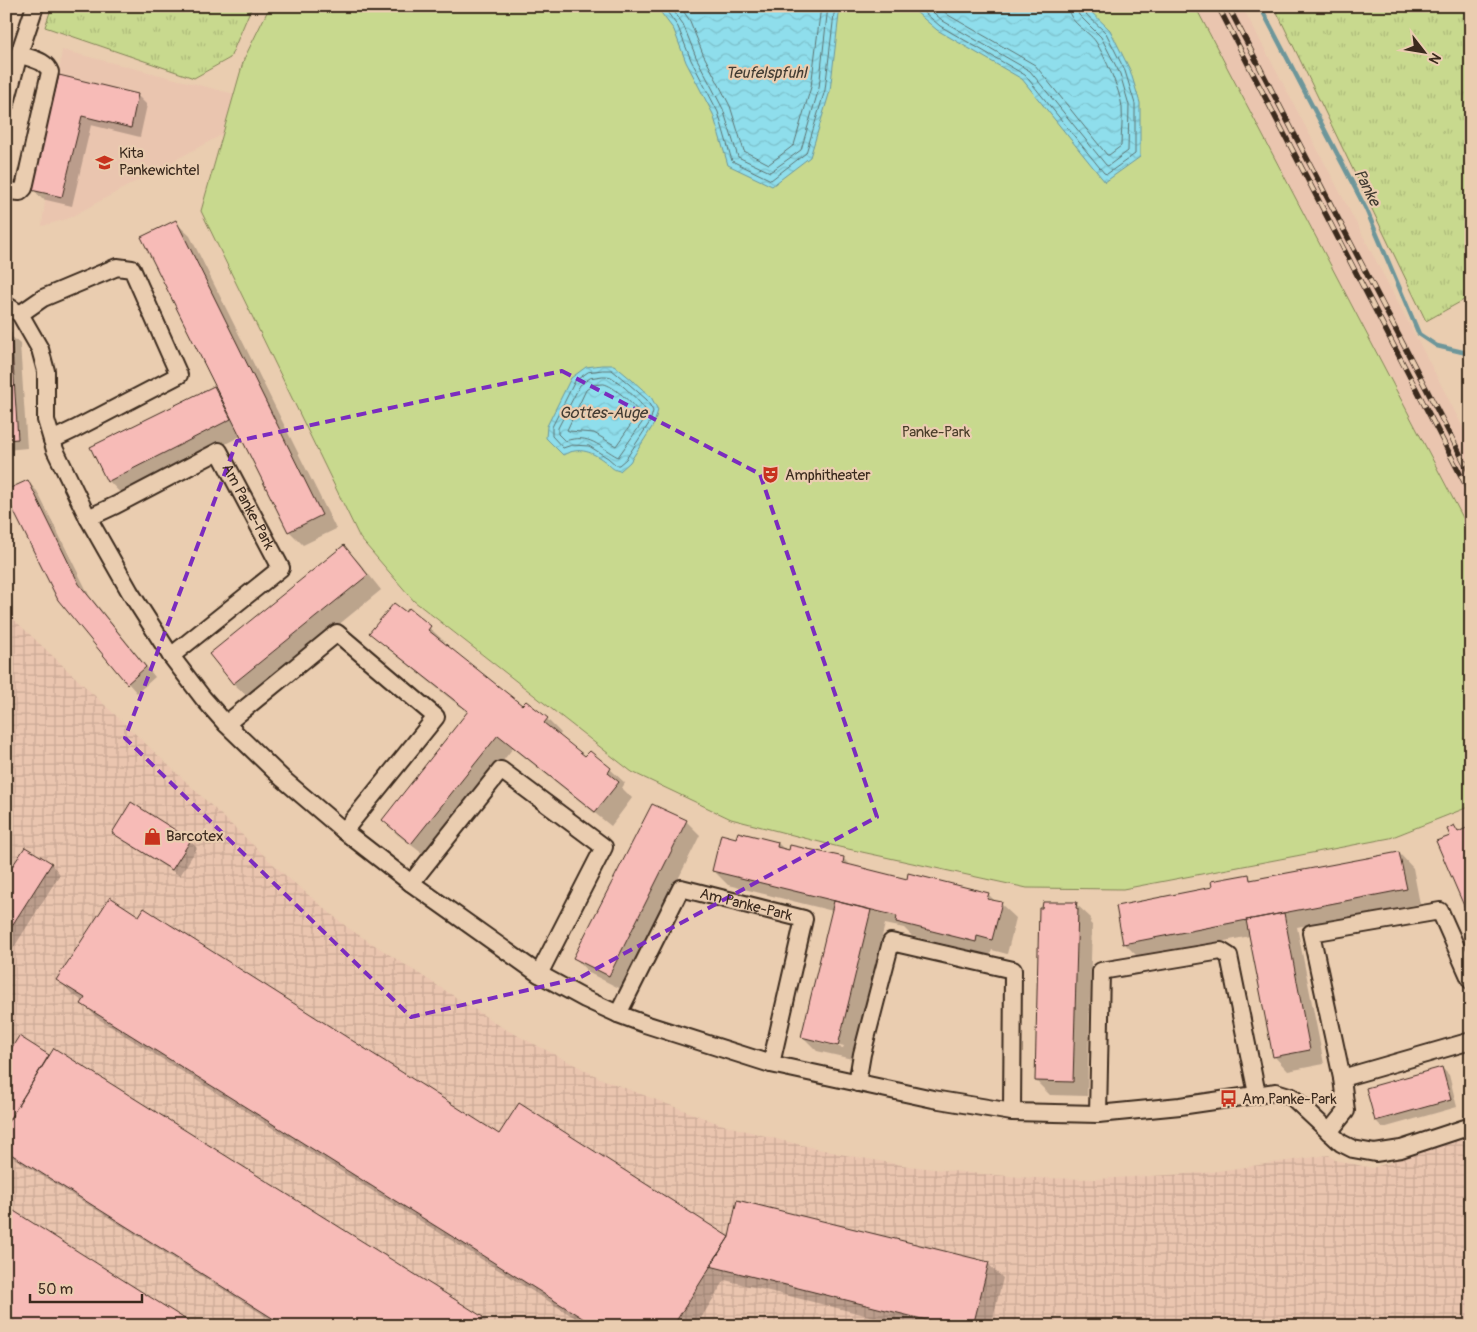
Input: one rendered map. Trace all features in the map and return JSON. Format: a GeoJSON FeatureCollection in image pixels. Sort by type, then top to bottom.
{"type":"FeatureCollection","features":[{"type":"Feature","properties":{"kind":"street"},"geometry":{"type":"LineString","coordinates":[[6,103],[19,54],[36,6]]}},
{"type":"Feature","properties":{"kind":"street"},"geometry":{"type":"LineString","coordinates":[[6,191],[20,192],[24,188],[50,72],[48,66],[43,62],[19,54]]}},
{"type":"Feature","properties":{"kind":"street"},"geometry":{"type":"LineString","coordinates":[[52,440],[179,374],[132,269],[117,267],[13,310],[40,349],[46,371],[46,420],[52,440],[55,450],[88,518],[130,592],[171,656],[203,698],[226,724],[283,779],[344,831],[411,883],[539,974],[585,999],[645,1024],[771,1064],[933,1099],[1012,1112],[1098,1114],[1180,1106],[1276,1092],[1292,1097],[1306,1108],[1341,1143],[1353,1149],[1375,1153],[1401,1149],[1471,1126]]}},
{"type":"Feature","properties":{"kind":"street","name":"Am Panke-Park"},"geometry":{"type":"LineString","coordinates":[[88,518],[219,451],[281,568],[171,656]]}},
{"type":"Feature","properties":{"kind":"street"},"geometry":{"type":"LineString","coordinates":[[226,724],[337,633],[436,717],[344,831]]}},
{"type":"Feature","properties":{"kind":"street"},"geometry":{"type":"LineString","coordinates":[[411,883],[501,770],[604,847],[539,974]]}},
{"type":"Feature","properties":{"kind":"street","name":"Am Panke-Park"},"geometry":{"type":"LineString","coordinates":[[618,1014],[681,888],[804,919],[771,1064]]}},
{"type":"Feature","properties":{"kind":"street"},"geometry":{"type":"LineString","coordinates":[[1329,1132],[1346,1110],[1342,1078],[1311,933],[1440,910],[1471,981]]}},
{"type":"Feature","properties":{"kind":"street"},"geometry":{"type":"LineString","coordinates":[[857,1083],[862,1054],[891,942],[1013,970],[1012,1112]]}},
{"type":"Feature","properties":{"kind":"street"},"geometry":{"type":"LineString","coordinates":[[1098,1114],[1101,971],[1221,951],[1229,956],[1258,1094]]}},
{"type":"Feature","properties":{"kind":"street"},"geometry":{"type":"LineString","coordinates":[[1342,1078],[1471,1041]]}},
{"type":"Feature","properties":{"kind":"highlighted area"},"geometry":{"type":"Polygon","coordinates":[[[562,371],[760,474],[877,817],[579,978],[411,1017],[125,738],[237,441],[562,371]]]}},
{"type":"Feature","properties":{"kind":"shaded area"},"geometry":{"type":"Polygon","coordinates":[[[1195,6],[1242,6],[1435,373],[1471,443],[1471,533],[1195,6]]]}},
{"type":"Feature","properties":{"kind":"shaded area","name":"Kita Pankewichtel"},"geometry":{"type":"Polygon","coordinates":[[[62,50],[234,94],[223,134],[67,219],[42,226],[46,193],[31,190],[59,75],[62,50]]]}},
{"type":"Feature","properties":{"kind":"shaded area"},"geometry":{"type":"Polygon","coordinates":[[[6,612],[287,877],[348,928],[505,1029],[604,1080],[720,1124],[845,1155],[908,1166],[1033,1178],[1096,1179],[1204,1173],[1329,1155],[1335,1160],[1372,1168],[1471,1136],[1471,1326],[6,1326],[6,612]]]}},
{"type":"Feature","properties":{"kind":"green space"},"geometry":{"type":"Polygon","coordinates":[[[52,6],[252,6],[230,58],[194,78],[45,27],[52,6]]]}},
{"type":"Feature","properties":{"kind":"green space","name":"Panke-Park"},"geometry":{"type":"Polygon","coordinates":[[[270,6],[1195,6],[1471,533],[1471,806],[1390,838],[1123,889],[1027,888],[839,847],[731,819],[632,772],[414,601],[360,538],[201,211],[244,59],[270,6]]]}},
{"type":"Feature","properties":{"kind":"green space"},"geometry":{"type":"Polygon","coordinates":[[[1274,6],[1471,6],[1471,296],[1426,321],[1274,6]]]}},
{"type":"Feature","properties":{"kind":"water","name":"Teufelspfuhl"},"geometry":{"type":"Polygon","coordinates":[[[656,6],[840,6],[830,91],[810,157],[772,186],[728,165],[713,114],[686,62],[674,30],[656,6]]]}},
{"type":"Feature","properties":{"kind":"water"},"geometry":{"type":"Polygon","coordinates":[[[909,6],[1085,6],[1110,30],[1130,70],[1140,103],[1140,157],[1105,182],[1022,79],[937,30],[909,6]]]}},
{"type":"Feature","properties":{"kind":"water","name":"Gottes-Auge"},"geometry":{"type":"Polygon","coordinates":[[[614,365],[651,397],[658,410],[654,424],[630,462],[620,471],[591,453],[575,451],[563,455],[546,438],[547,426],[571,378],[586,367],[614,365]]]}},
{"type":"Feature","properties":{"kind":"building"},"geometry":{"type":"Polygon","coordinates":[[[59,75],[138,94],[131,128],[82,116],[62,197],[31,190],[59,75]]]}},
{"type":"Feature","properties":{"kind":"building"},"geometry":{"type":"Polygon","coordinates":[[[176,220],[322,515],[288,532],[141,237],[176,220]]]}},
{"type":"Feature","properties":{"kind":"building"},"geometry":{"type":"Polygon","coordinates":[[[11,333],[18,439],[6,440],[6,334],[11,333]]]}},
{"type":"Feature","properties":{"kind":"building"},"geometry":{"type":"Polygon","coordinates":[[[214,386],[231,419],[107,482],[90,447],[214,386]]]}},
{"type":"Feature","properties":{"kind":"building"},"geometry":{"type":"Polygon","coordinates":[[[28,480],[79,584],[146,667],[127,684],[58,600],[6,496],[6,490],[28,480]]]}},
{"type":"Feature","properties":{"kind":"building"},"geometry":{"type":"Polygon","coordinates":[[[344,545],[368,575],[233,684],[209,654],[344,545]]]}},
{"type":"Feature","properties":{"kind":"building"},"geometry":{"type":"Polygon","coordinates":[[[394,603],[406,612],[409,608],[431,626],[428,630],[522,705],[526,701],[548,718],[544,723],[585,756],[590,751],[611,768],[608,773],[619,782],[595,812],[498,735],[411,844],[382,820],[468,711],[369,633],[394,603]]]}},
{"type":"Feature","properties":{"kind":"building","name":"Barcotex"},"geometry":{"type":"Polygon","coordinates":[[[131,802],[191,840],[172,870],[112,833],[131,802]]]}},
{"type":"Feature","properties":{"kind":"building"},"geometry":{"type":"Polygon","coordinates":[[[652,804],[687,820],[609,976],[573,958],[652,804]]]}},
{"type":"Feature","properties":{"kind":"building"},"geometry":{"type":"Polygon","coordinates":[[[1454,825],[1458,832],[1471,826],[1471,922],[1436,841],[1450,836],[1447,829],[1454,825]]]}},
{"type":"Feature","properties":{"kind":"building"},"geometry":{"type":"Polygon","coordinates":[[[738,832],[778,842],[777,847],[789,850],[790,845],[844,857],[843,863],[907,879],[908,873],[989,893],[987,899],[1002,902],[992,940],[977,936],[976,942],[896,922],[897,916],[712,871],[721,834],[736,838],[738,832]]]}},
{"type":"Feature","properties":{"kind":"building"},"geometry":{"type":"Polygon","coordinates":[[[25,847],[52,863],[6,935],[6,876],[25,847]]]}},
{"type":"Feature","properties":{"kind":"building"},"geometry":{"type":"Polygon","coordinates":[[[1399,852],[1407,889],[1123,944],[1116,906],[1212,887],[1211,881],[1249,874],[1250,880],[1399,852]]]}},
{"type":"Feature","properties":{"kind":"building"},"geometry":{"type":"Polygon","coordinates":[[[110,897],[139,916],[144,908],[499,1134],[519,1103],[729,1237],[673,1326],[595,1326],[81,1004],[85,998],[56,980],[110,897]]]}},
{"type":"Feature","properties":{"kind":"building"},"geometry":{"type":"Polygon","coordinates":[[[834,901],[871,910],[838,1046],[801,1037],[834,901]]]}},
{"type":"Feature","properties":{"kind":"building"},"geometry":{"type":"Polygon","coordinates":[[[1043,902],[1077,902],[1073,1082],[1035,1081],[1039,908],[1042,908],[1043,902]]]}},
{"type":"Feature","properties":{"kind":"building"},"geometry":{"type":"Polygon","coordinates":[[[1284,913],[1310,1050],[1273,1057],[1246,920],[1284,913]]]}},
{"type":"Feature","properties":{"kind":"building"},"geometry":{"type":"Polygon","coordinates":[[[19,1036],[49,1055],[6,1125],[6,1057],[19,1036]]]}},
{"type":"Feature","properties":{"kind":"building"},"geometry":{"type":"Polygon","coordinates":[[[54,1048],[483,1317],[477,1326],[285,1326],[6,1151],[6,1125],[54,1048]]]}},
{"type":"Feature","properties":{"kind":"building"},"geometry":{"type":"Polygon","coordinates":[[[1442,1067],[1451,1100],[1375,1121],[1366,1088],[1442,1067]]]}},
{"type":"Feature","properties":{"kind":"building"},"geometry":{"type":"Polygon","coordinates":[[[737,1200],[989,1262],[973,1326],[950,1326],[710,1266],[729,1237],[737,1200]]]}},
{"type":"Feature","properties":{"kind":"building"},"geometry":{"type":"Polygon","coordinates":[[[6,1206],[196,1326],[21,1326],[6,1317],[6,1206]]]}},
{"type":"Feature","properties":{"kind":"waterway","name":"Panke"},"geometry":{"type":"LineString","coordinates":[[1260,6],[1366,209],[1419,334],[1437,346],[1471,354]]}},
{"type":"Feature","properties":{"kind":"railway"},"geometry":{"type":"LineString","coordinates":[[1218,6],[1471,495]]}},
{"type":"Feature","properties":{"kind":"railway"},"geometry":{"type":"LineString","coordinates":[[1228,6],[1471,475]]}},
{"type":"Feature","properties":{"kind":"place","name":"Kita Pankewichtel"},"geometry":{"type":"Point","coordinates":[105,162]}},
{"type":"Feature","properties":{"kind":"place","name":"Amphitheater"},"geometry":{"type":"Point","coordinates":[771,475]}},
{"type":"Feature","properties":{"kind":"place","name":"Barcotex"},"geometry":{"type":"Point","coordinates":[152,836]}},
{"type":"Feature","properties":{"kind":"place","name":"Am Panke-Park"},"geometry":{"type":"Point","coordinates":[1228,1099]}}]}
